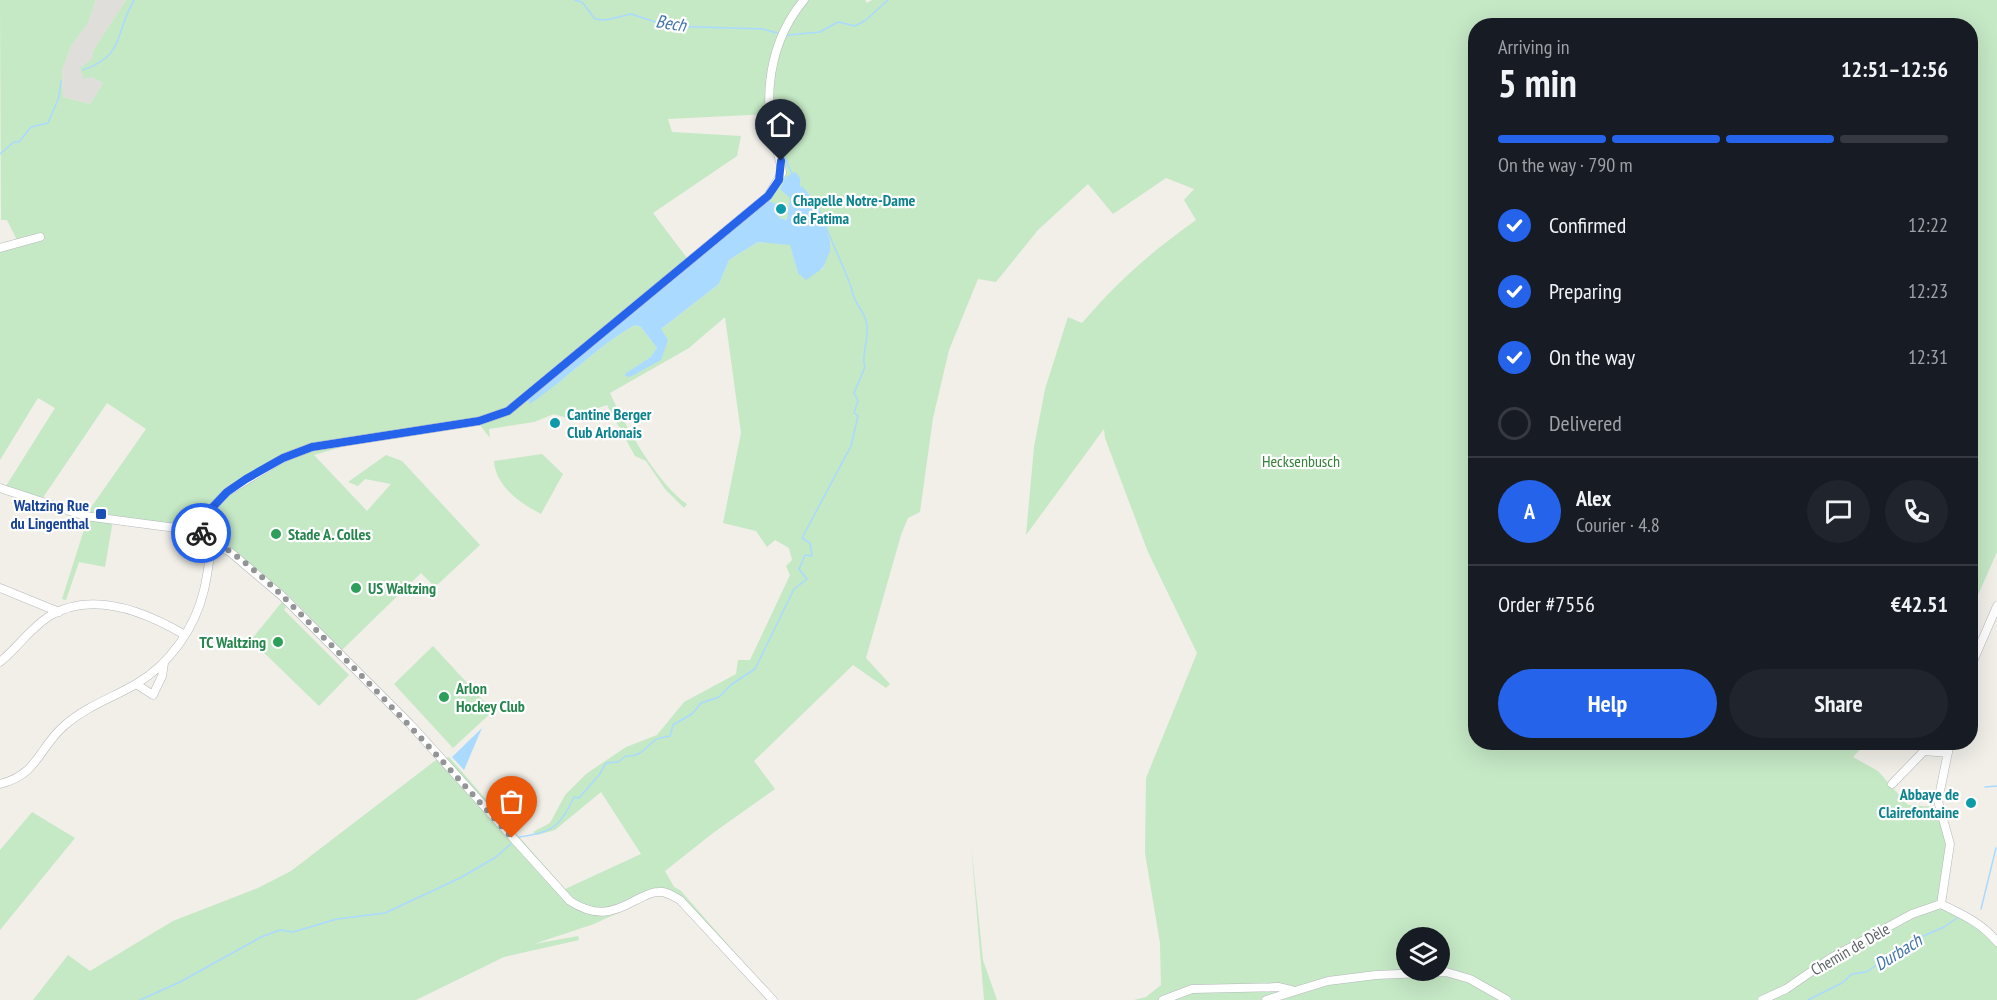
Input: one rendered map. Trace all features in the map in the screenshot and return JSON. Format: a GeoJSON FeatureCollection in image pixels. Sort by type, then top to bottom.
{"type":"FeatureCollection","features":[{"type":"Feature","properties":{"kind":"street"},"geometry":{"type":"LineString","coordinates":[[191,530],[227,492],[283,458],[312,447],[479,421],[508,411],[768,196],[782,173],[770,114],[771,67],[788,23],[804,0]]}},
{"type":"Feature","properties":{"kind":"street"},"geometry":{"type":"LineString","coordinates":[[0,248],[40,237]]}},
{"type":"Feature","properties":{"kind":"street"},"geometry":{"type":"LineString","coordinates":[[0,488],[85,516],[191,530],[213,541],[253,569],[275,589],[396,709],[570,901],[586,910],[600,914],[611,912],[656,891],[665,892],[680,900],[773,1000]]}},
{"type":"Feature","properties":{"kind":"street"},"geometry":{"type":"LineString","coordinates":[[0,784],[25,775],[49,742],[74,717],[136,684],[164,663],[185,635],[200,607],[213,541]]}},
{"type":"Feature","properties":{"kind":"street"},"geometry":{"type":"LineString","coordinates":[[0,588],[59,612]]}},
{"type":"Feature","properties":{"kind":"street"},"geometry":{"type":"LineString","coordinates":[[0,662],[41,622],[59,612],[90,606],[119,606],[147,615],[185,635]]}},
{"type":"Feature","properties":{"kind":"street"},"geometry":{"type":"LineString","coordinates":[[1978,650],[1997,606]]}},
{"type":"Feature","properties":{"kind":"street"},"geometry":{"type":"LineString","coordinates":[[136,684],[153,695],[162,676],[164,663]]}},
{"type":"Feature","properties":{"kind":"street"},"geometry":{"type":"LineString","coordinates":[[1949,750],[1938,801],[1950,844],[1941,904],[1986,928],[1997,942]]}},
{"type":"Feature","properties":{"kind":"street"},"geometry":{"type":"LineString","coordinates":[[1892,784],[1924,751],[1948,753]]}},
{"type":"Feature","properties":{"kind":"street","name":"Chemin de Dèle"},"geometry":{"type":"LineString","coordinates":[[1762,1000],[1786,989],[1831,958],[1912,914],[1941,904]]}},
{"type":"Feature","properties":{"kind":"street"},"geometry":{"type":"LineString","coordinates":[[1266,1000],[1328,981],[1366,976],[1446,972],[1470,978],[1507,1000]]}},
{"type":"Feature","properties":{"kind":"street"},"geometry":{"type":"LineString","coordinates":[[1163,1000],[1192,989],[1278,987],[1293,990]]}},
{"type":"Feature","properties":{"kind":"shaded area"},"geometry":{"type":"Polygon","coordinates":[[[96,0],[126,0],[94,49],[91,77],[103,83],[90,104],[63,97],[62,70],[71,46],[88,23],[96,0]]]}},
{"type":"Feature","properties":{"kind":"green space","name":"Hecksenbusch"},"geometry":{"type":"Polygon","coordinates":[[[0,0],[96,0],[88,23],[71,46],[62,70],[63,97],[90,104],[103,83],[91,77],[84,79],[80,68],[92,59],[94,49],[126,0],[865,0],[867,3],[872,0],[1997,0],[1997,552],[1978,595],[1978,18],[1468,18],[1468,750],[1860,750],[1853,757],[1878,771],[1908,805],[1939,807],[1950,844],[1941,904],[1972,919],[1997,942],[1997,1000],[1134,1000],[1146,997],[1161,985],[1160,943],[1145,853],[1146,778],[1197,653],[1148,552],[1105,438],[1104,429],[1026,535],[1034,447],[1045,389],[1068,317],[1082,323],[1136,268],[1196,220],[1184,200],[1194,189],[1166,178],[1113,214],[1088,184],[1038,230],[996,282],[978,279],[949,350],[933,418],[920,512],[908,518],[901,535],[866,658],[890,684],[886,688],[853,665],[754,761],[775,789],[665,871],[674,887],[680,890],[777,1000],[767,1000],[679,902],[657,895],[594,924],[534,944],[578,936],[579,940],[504,957],[416,1000],[33,1000],[68,955],[90,971],[173,921],[258,888],[291,871],[436,760],[449,757],[565,889],[641,854],[601,792],[555,830],[537,835],[533,832],[550,823],[565,795],[586,774],[626,747],[657,735],[684,702],[736,674],[738,660],[750,660],[790,575],[786,566],[792,560],[789,548],[775,540],[767,547],[756,531],[723,523],[741,433],[725,317],[689,348],[610,393],[643,453],[665,483],[687,504],[684,508],[665,489],[646,461],[635,456],[607,405],[567,418],[554,414],[534,422],[489,429],[490,438],[480,425],[345,446],[314,455],[367,511],[391,484],[365,479],[358,486],[348,482],[386,455],[402,461],[480,545],[435,587],[421,573],[342,650],[287,594],[282,602],[202,534],[113,520],[105,567],[79,562],[66,600],[62,599],[88,517],[85,516],[146,429],[107,403],[42,499],[6,486],[55,408],[38,398],[0,460],[0,252],[12,249],[16,238],[7,220],[1,220],[0,0]],[[770,114],[668,119],[672,132],[741,136],[737,156],[653,213],[687,258],[766,193],[782,173],[770,114]],[[795,173],[787,220],[779,218],[567,369],[528,400],[530,403],[607,343],[635,325],[641,327],[657,348],[652,357],[626,373],[661,360],[661,329],[719,284],[729,260],[758,242],[790,244],[798,273],[823,269],[830,242],[819,209],[802,189],[795,173]]]}},
{"type":"Feature","properties":{"kind":"green space"},"geometry":{"type":"Polygon","coordinates":[[[542,454],[563,474],[541,514],[510,493],[499,479],[494,461],[542,454]]]}},
{"type":"Feature","properties":{"kind":"green space"},"geometry":{"type":"Polygon","coordinates":[[[282,602],[286,607],[284,610],[349,675],[319,706],[251,640],[282,602]]]}},
{"type":"Feature","properties":{"kind":"green space","name":"Arlon Hockey Club"},"geometry":{"type":"Polygon","coordinates":[[[433,646],[493,711],[453,748],[394,684],[433,646]]]}},
{"type":"Feature","properties":{"kind":"green space"},"geometry":{"type":"Polygon","coordinates":[[[32,812],[75,838],[0,930],[0,850],[32,812]]]}},
{"type":"Feature","properties":{"kind":"green space"},"geometry":{"type":"Polygon","coordinates":[[[971,844],[983,960],[997,1000],[984,1000],[971,844]]]}},
{"type":"Feature","properties":{"kind":"water"},"geometry":{"type":"Polygon","coordinates":[[[795,172],[800,178],[800,186],[819,207],[830,242],[830,251],[823,268],[806,280],[798,273],[790,245],[758,242],[729,260],[719,284],[661,329],[668,340],[661,360],[630,377],[625,376],[626,373],[651,357],[657,348],[641,327],[635,325],[607,343],[530,404],[528,400],[767,200],[778,205],[779,218],[787,220],[790,198],[780,189],[786,177],[795,172]]]}},
{"type":"Feature","properties":{"kind":"water"},"geometry":{"type":"Polygon","coordinates":[[[482,728],[464,770],[452,757],[482,728]]]}},
{"type":"Feature","properties":{"kind":"waterway","name":"Bech"},"geometry":{"type":"LineString","coordinates":[[83,70],[97,64],[113,50],[134,0]]}},
{"type":"Feature","properties":{"kind":"waterway","name":"Bech"},"geometry":{"type":"LineString","coordinates":[[574,0],[582,2],[595,19],[606,20],[631,14],[668,26],[763,29],[777,33]]}},
{"type":"Feature","properties":{"kind":"waterway","name":"Bech"},"geometry":{"type":"LineString","coordinates":[[788,35],[820,32],[838,22],[855,26],[866,20],[888,0]]}},
{"type":"Feature","properties":{"kind":"waterway","name":"Bech"},"geometry":{"type":"LineString","coordinates":[[0,154],[14,142],[19,142],[31,127],[48,123],[59,97],[61,81]]}},
{"type":"Feature","properties":{"kind":"waterway"},"geometry":{"type":"LineString","coordinates":[[773,95],[774,117]]}},
{"type":"Feature","properties":{"kind":"waterway"},"geometry":{"type":"LineString","coordinates":[[777,140],[793,176]]}},
{"type":"Feature","properties":{"kind":"waterway"},"geometry":{"type":"LineString","coordinates":[[802,187],[814,202]]}},
{"type":"Feature","properties":{"kind":"waterway"},"geometry":{"type":"LineString","coordinates":[[817,206],[821,215]]}},
{"type":"Feature","properties":{"kind":"waterway"},"geometry":{"type":"LineString","coordinates":[[519,837],[540,833],[554,827],[564,816],[574,797],[579,798],[606,763],[618,762],[626,756],[635,755],[655,740],[670,736],[673,725],[692,714],[701,703],[719,697],[732,684],[755,669],[794,589],[807,579],[799,569],[805,555],[812,556],[810,543],[802,538],[851,446],[858,416],[854,413],[858,401],[854,393],[865,367],[867,333],[865,318],[855,300],[823,219]]}},
{"type":"Feature","properties":{"kind":"waterway"},"geometry":{"type":"LineString","coordinates":[[1985,787],[1997,786]]}},
{"type":"Feature","properties":{"kind":"waterway"},"geometry":{"type":"LineString","coordinates":[[140,1000],[180,982],[261,937],[280,930],[293,932],[337,919],[385,913],[460,878],[496,857],[511,844]]}},
{"type":"Feature","properties":{"kind":"waterway","name":"Durbach"},"geometry":{"type":"LineString","coordinates":[[1981,909],[1996,848]]}},
{"type":"Feature","properties":{"kind":"waterway","name":"Durbach"},"geometry":{"type":"LineString","coordinates":[[1808,1000],[1842,983],[1852,974],[1866,972],[1914,940],[1944,927],[1957,918]]}},
{"type":"Feature","properties":{"kind":"way so far"},"geometry":{"type":"LineString","coordinates":[[201,533],[253,569],[286,599],[410,724],[512,838]]}},
{"type":"Feature","properties":{"kind":"place","name":"Chapelle Notre-Dame de Fatima"},"geometry":{"type":"Point","coordinates":[781,209]}},
{"type":"Feature","properties":{"kind":"place","name":"Cantine Berger Club Arlonais"},"geometry":{"type":"Point","coordinates":[555,423]}},
{"type":"Feature","properties":{"kind":"place","name":"Waltzing Rue du Lingenthal"},"geometry":{"type":"Point","coordinates":[101,514]}},
{"type":"Feature","properties":{"kind":"place","name":"Stade A. Colles"},"geometry":{"type":"Point","coordinates":[276,534]}},
{"type":"Feature","properties":{"kind":"place","name":"US Waltzing"},"geometry":{"type":"Point","coordinates":[356,588]}},
{"type":"Feature","properties":{"kind":"place","name":"TC Waltzing"},"geometry":{"type":"Point","coordinates":[278,642]}},
{"type":"Feature","properties":{"kind":"place","name":"Arlon Hockey Club"},"geometry":{"type":"Point","coordinates":[444,697]}},
{"type":"Feature","properties":{"kind":"place","name":"Abbaye de Clairefontaine"},"geometry":{"type":"Point","coordinates":[1971,803]}},
{"type":"Feature","properties":{"kind":"route"},"geometry":{"type":"LineString","coordinates":[[201,533],[191,530],[204,513],[227,492],[283,458],[312,447],[479,421],[508,411],[768,196],[782,173],[781,161]]}}]}
